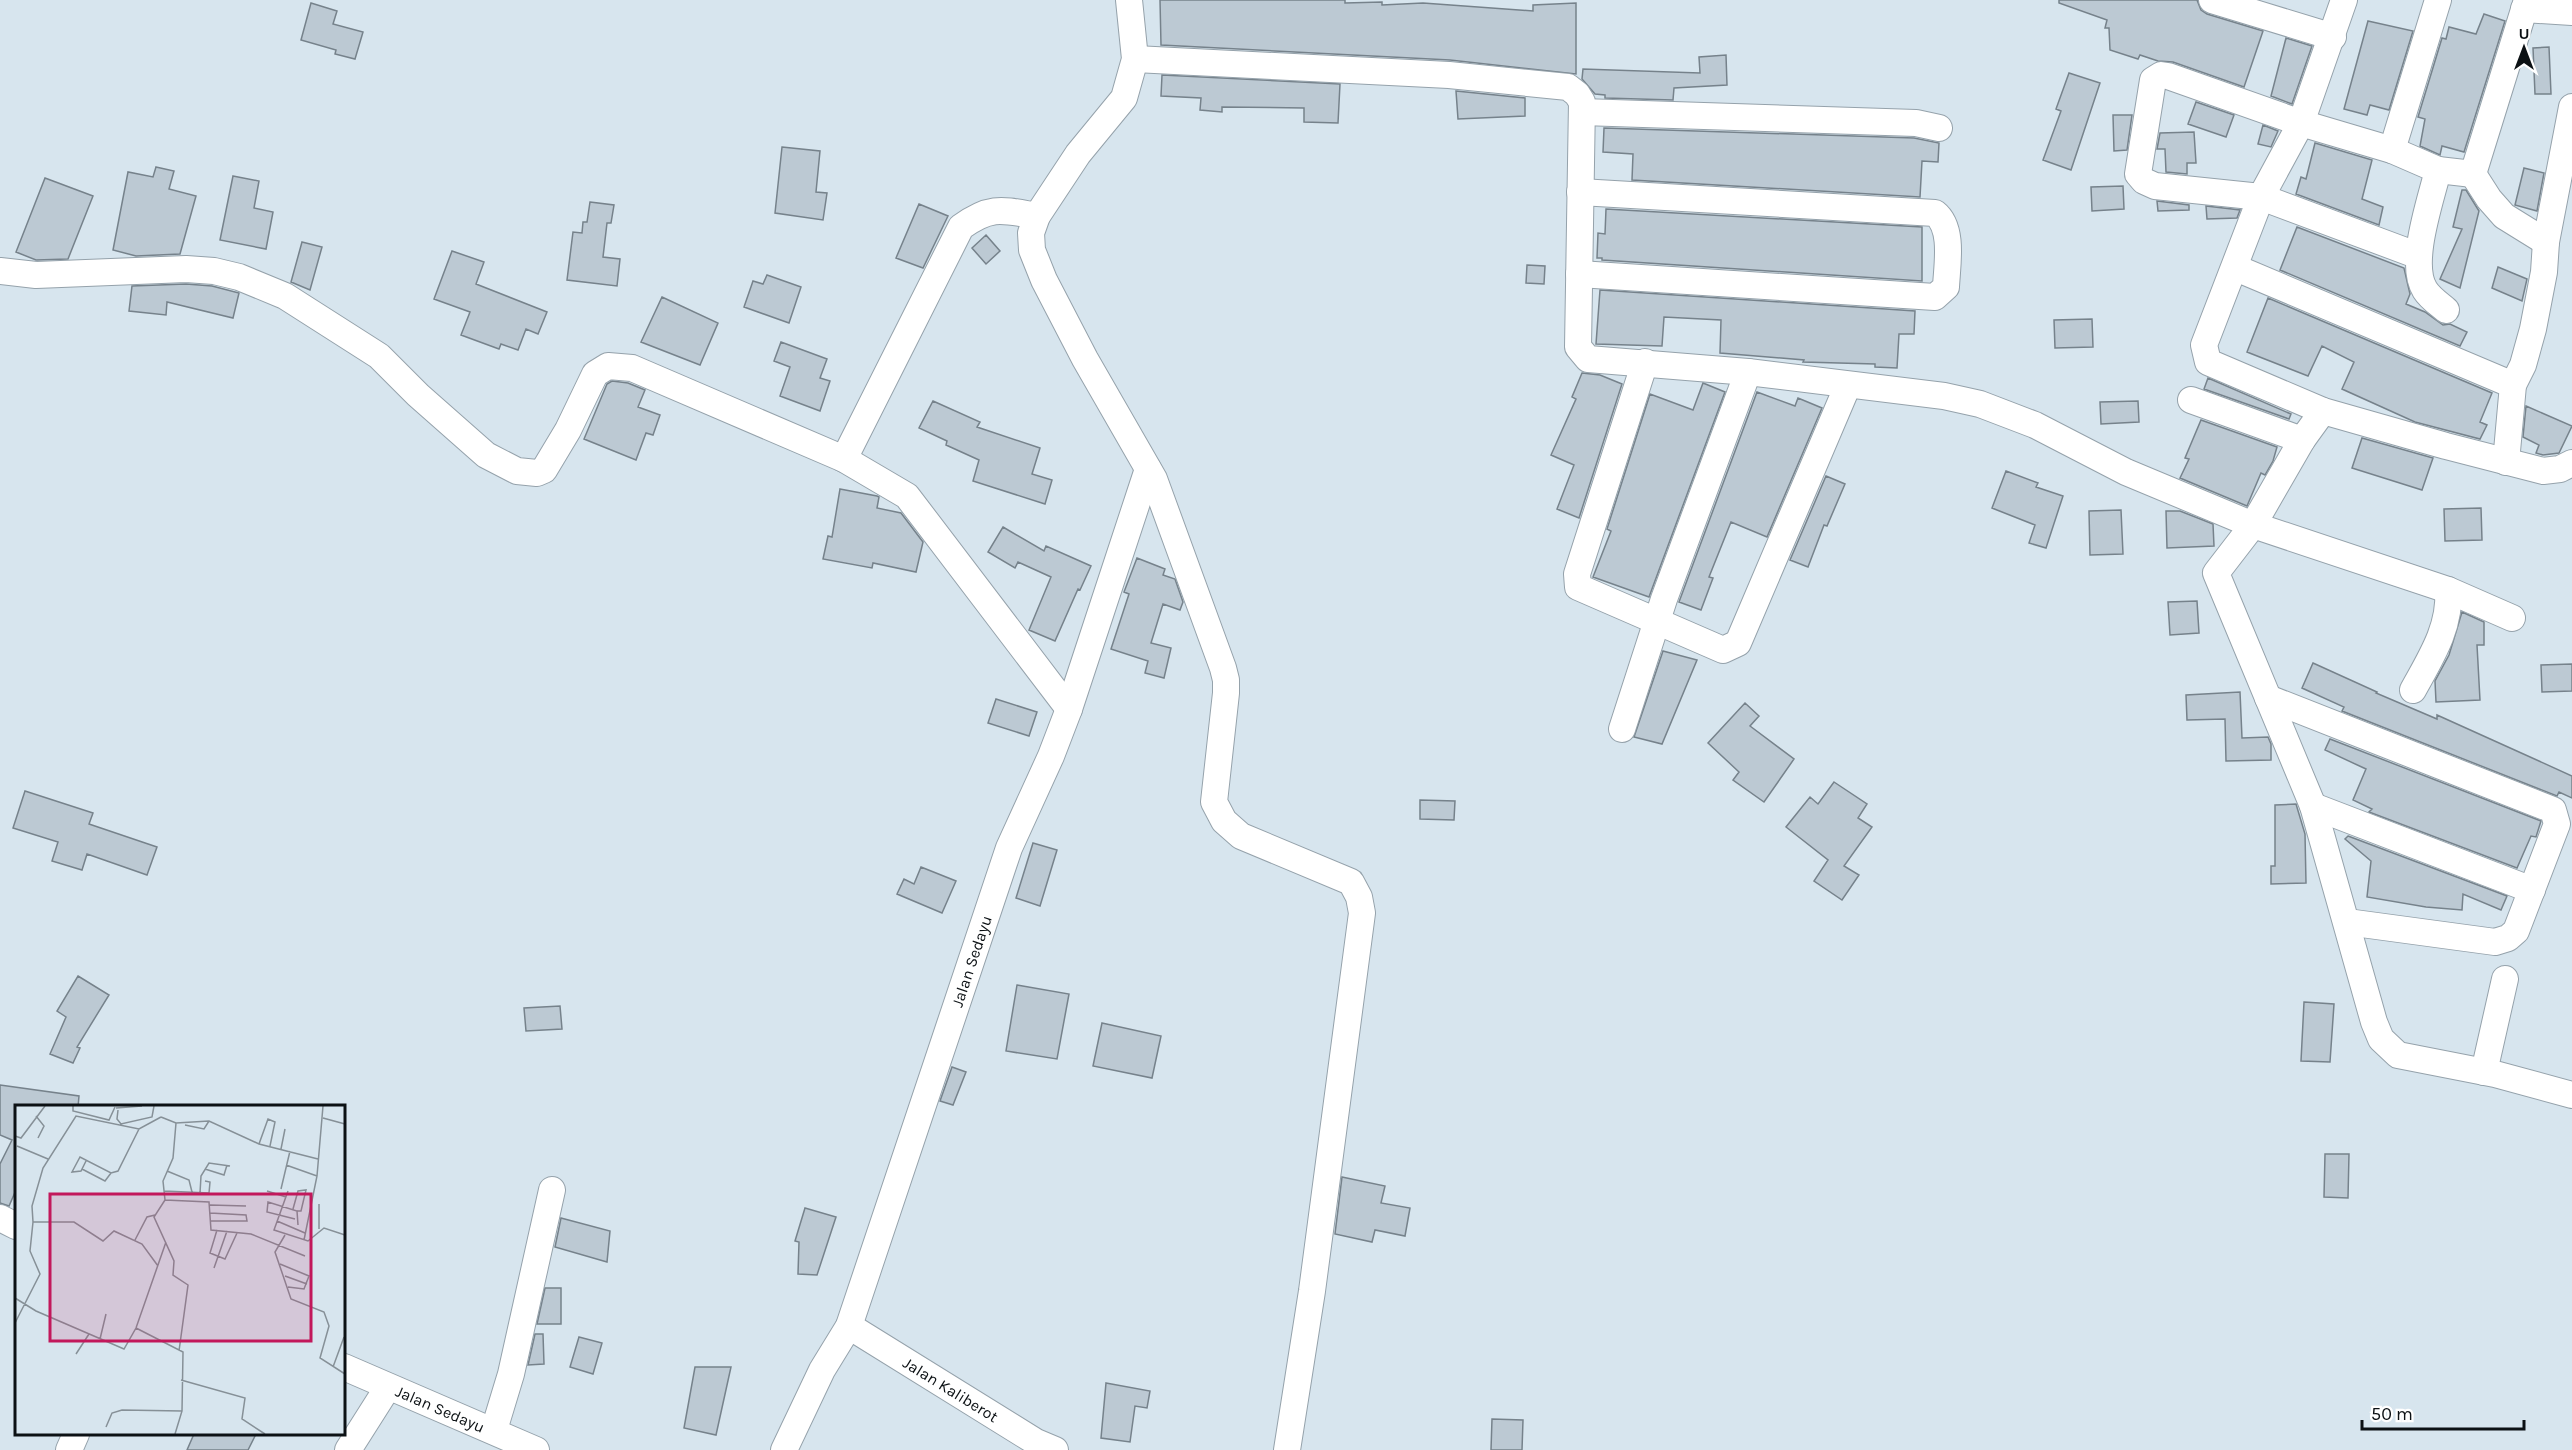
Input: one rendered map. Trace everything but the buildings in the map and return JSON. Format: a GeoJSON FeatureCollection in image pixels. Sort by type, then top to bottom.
{"type":"FeatureCollection","features":[{"type":"Feature","properties":{"kind":"street"},"geometry":{"type":"LineString","coordinates":[[1129,0],[1135,59],[1124,98],[1078,154],[1037,216],[1031,233],[1032,250],[1044,280],[1085,359],[1149,469],[1226,680],[1214,802],[1224,822],[1241,836],[1351,882],[1359,897],[1362,913],[1312,1291],[1287,1450]]}},
{"type":"Feature","properties":{"kind":"street"},"geometry":{"type":"LineString","coordinates":[[2212,0],[2333,37]]}},
{"type":"Feature","properties":{"kind":"street"},"geometry":{"type":"LineString","coordinates":[[2344,0],[2333,37],[2301,123],[2261,197],[2236,268],[2204,345],[2208,362],[2323,411],[2506,462],[2543,471],[2560,469],[2572,463]]}},
{"type":"Feature","properties":{"kind":"street"},"geometry":{"type":"LineString","coordinates":[[2392,150],[2438,0]]}},
{"type":"Feature","properties":{"kind":"street"},"geometry":{"type":"LineString","coordinates":[[2546,242],[2504,216],[2489,199],[2474,174],[2526,5],[2572,12]]}},
{"type":"Feature","properties":{"kind":"street"},"geometry":{"type":"LineString","coordinates":[[1135,59],[1449,75],[1568,87],[1577,94],[1582,102],[1578,347],[1588,359],[1748,372],[1944,396],[1980,404],[2035,425],[2126,472],[2253,525],[2448,590],[2512,618]]}},
{"type":"Feature","properties":{"kind":"street"},"geometry":{"type":"LineString","coordinates":[[2419,256],[2261,197],[2155,186],[2144,181],[2138,174],[2153,80],[2160,75],[2168,76],[2301,123],[2392,150],[2438,170],[2474,174]]}},
{"type":"Feature","properties":{"kind":"street"},"geometry":{"type":"LineString","coordinates":[[2506,462],[2513,385],[2523,365],[2533,329],[2544,272],[2546,242],[2572,107]]}},
{"type":"Feature","properties":{"kind":"street"},"geometry":{"type":"LineString","coordinates":[[1582,112],[1916,123],[1939,128]]}},
{"type":"Feature","properties":{"kind":"street"},"geometry":{"type":"LineString","coordinates":[[2438,170],[2419,256],[2419,272],[2426,292],[2445,310]]}},
{"type":"Feature","properties":{"kind":"street"},"geometry":{"type":"LineString","coordinates":[[1579,274],[1935,297],[1946,287],[1947,272],[1947,226],[1935,213],[1581,192]]}},
{"type":"Feature","properties":{"kind":"street"},"geometry":{"type":"LineString","coordinates":[[844,459],[961,227],[977,215],[999,210],[1037,216]]}},
{"type":"Feature","properties":{"kind":"street"},"geometry":{"type":"LineString","coordinates":[[2236,268],[2513,385]]}},
{"type":"Feature","properties":{"kind":"street"},"geometry":{"type":"LineString","coordinates":[[0,271],[36,275],[186,269],[214,271],[239,277],[285,296],[379,356],[418,395],[486,455],[517,471],[537,473],[544,470],[568,430],[595,374],[608,366],[632,368],[844,459],[906,496],[1069,709]]}},
{"type":"Feature","properties":{"kind":"street"},"geometry":{"type":"LineString","coordinates":[[1645,362],[1577,574],[1578,587],[1723,650],[1738,643],[1848,385]]}},
{"type":"Feature","properties":{"kind":"street"},"geometry":{"type":"LineString","coordinates":[[1622,729],[1657,622],[1748,372]]}},
{"type":"Feature","properties":{"kind":"street"},"geometry":{"type":"LineString","coordinates":[[2191,400],[2302,440]]}},
{"type":"Feature","properties":{"kind":"street"},"geometry":{"type":"LineString","coordinates":[[2323,411],[2302,440],[2253,525],[2216,573],[2313,806],[2374,1022],[2381,1039],[2398,1055],[2484,1072],[2572,1095]]}},
{"type":"Feature","properties":{"kind":"street","name":"Jalan Sedayu"},"geometry":{"type":"LineString","coordinates":[[784,1450],[822,1370],[849,1326],[1009,848],[1051,756],[1069,709],[1149,469]]}},
{"type":"Feature","properties":{"kind":"street"},"geometry":{"type":"LineString","coordinates":[[2413,690],[2438,645],[2449,602],[2448,590]]}},
{"type":"Feature","properties":{"kind":"street"},"geometry":{"type":"LineString","coordinates":[[2268,698],[2553,810],[2557,824],[2516,931],[2508,938],[2495,942],[2347,922]]}},
{"type":"Feature","properties":{"kind":"street"},"geometry":{"type":"LineString","coordinates":[[2313,806],[2532,890]]}},
{"type":"Feature","properties":{"kind":"street"},"geometry":{"type":"LineString","coordinates":[[2484,1072],[2505,979]]}},
{"type":"Feature","properties":{"kind":"street"},"geometry":{"type":"LineString","coordinates":[[494,1430],[511,1374],[552,1190]]}},
{"type":"Feature","properties":{"kind":"street"},"geometry":{"type":"LineString","coordinates":[[0,1218],[15,1226]]}},
{"type":"Feature","properties":{"kind":"street","name":"Jalan Kaliberot"},"geometry":{"type":"LineString","coordinates":[[849,1326],[1036,1442],[1055,1450]]}},
{"type":"Feature","properties":{"kind":"street","name":"Jalan Sedayu"},"geometry":{"type":"LineString","coordinates":[[345,1367],[536,1450]]}},
{"type":"Feature","properties":{"kind":"street"},"geometry":{"type":"LineString","coordinates":[[348,1450],[388,1387]]}},
{"type":"Feature","properties":{"kind":"street"},"geometry":{"type":"LineString","coordinates":[[69,1450],[76,1435]]}}]}
